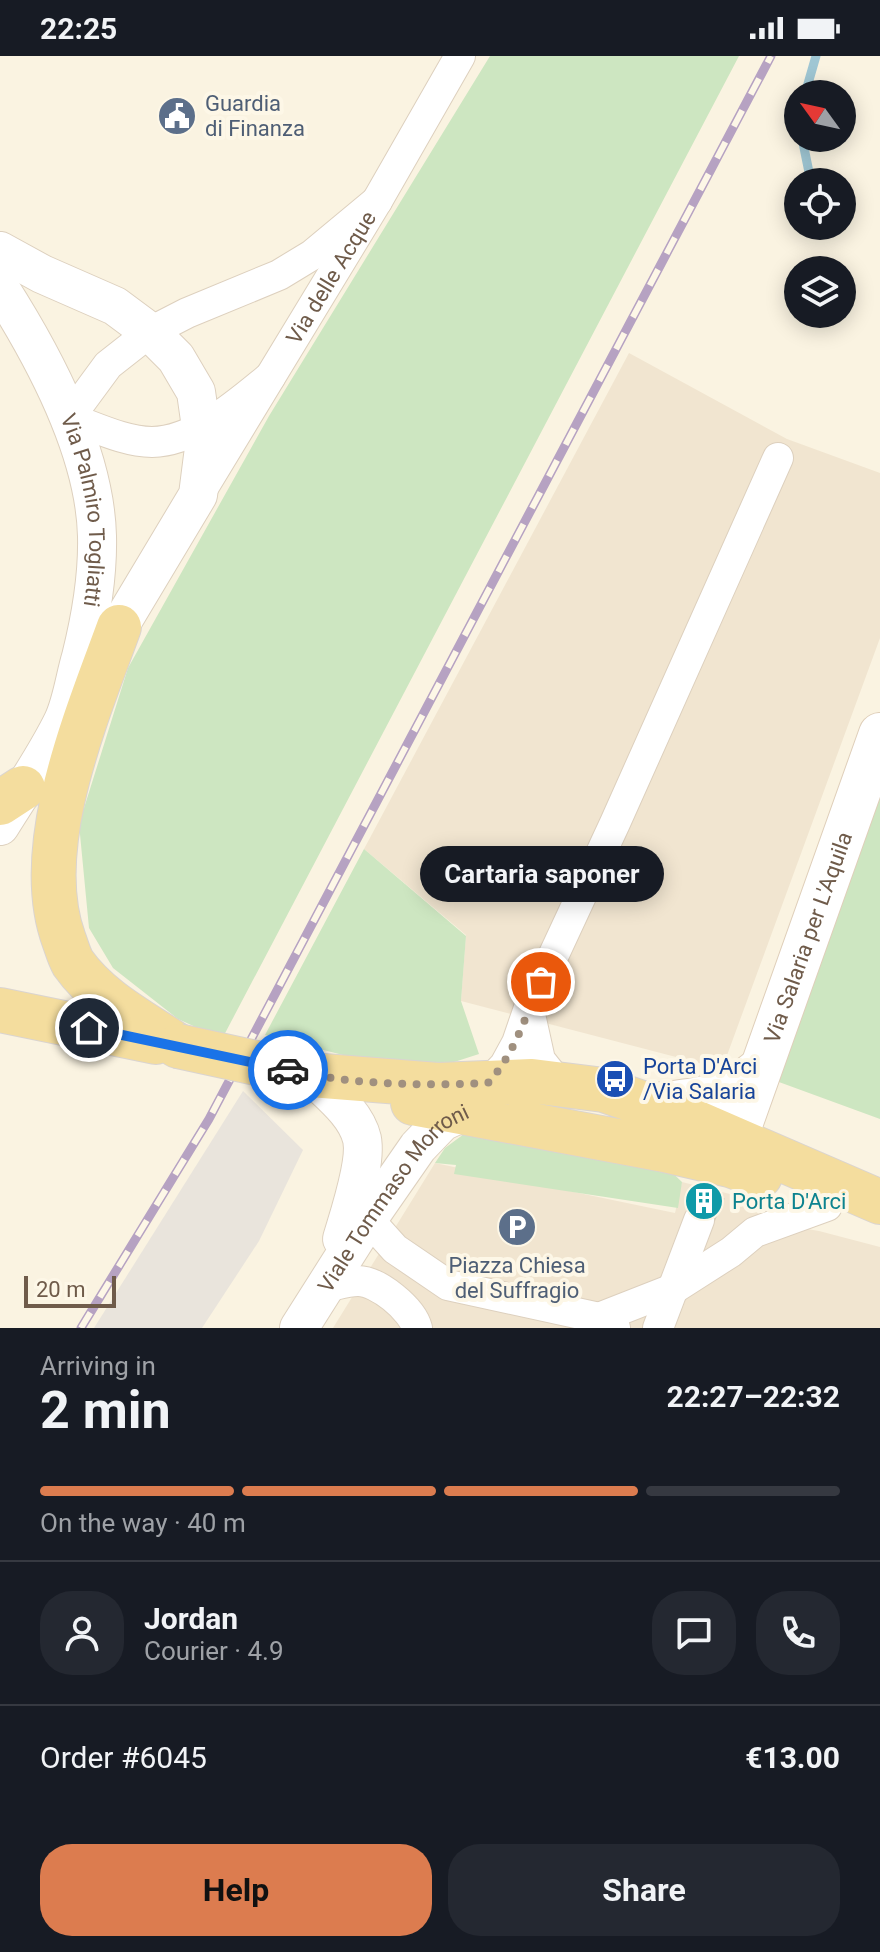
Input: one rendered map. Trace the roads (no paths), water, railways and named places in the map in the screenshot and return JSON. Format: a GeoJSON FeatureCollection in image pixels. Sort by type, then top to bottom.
{"type":"FeatureCollection","features":[{"type":"Feature","properties":{"kind":"main road"},"geometry":{"type":"LineString","coordinates":[[119,627],[81,732],[60,819],[52,878],[55,917],[71,960],[96,991],[178,1046]]}},
{"type":"Feature","properties":{"kind":"main road","name":"Via Salaria per L'Aquila"},"geometry":{"type":"LineString","coordinates":[[734,1167],[758,1070],[880,734]]}},
{"type":"Feature","properties":{"kind":"main road"},"geometry":{"type":"LineString","coordinates":[[0,1010],[311,1075],[390,1099],[475,1098],[546,1082],[604,1090],[646,1105],[734,1167],[827,1206],[880,1224]]}},
{"type":"Feature","properties":{"kind":"main road"},"geometry":{"type":"LineString","coordinates":[[646,1105],[710,1097],[741,1085],[758,1070]]}},
{"type":"Feature","properties":{"kind":"main road"},"geometry":{"type":"LineString","coordinates":[[311,1075],[438,1085],[475,1098],[734,1167],[880,1202]]}},
{"type":"Feature","properties":{"kind":"street","name":"Via delle Acque"},"geometry":{"type":"LineString","coordinates":[[198,495],[377,201],[460,56]]}},
{"type":"Feature","properties":{"kind":"street"},"geometry":{"type":"LineString","coordinates":[[270,377],[235,405],[180,437],[152,442],[69,418],[108,365],[150,332],[187,313],[279,275],[312,255],[377,201]]}},
{"type":"Feature","properties":{"kind":"street"},"geometry":{"type":"LineString","coordinates":[[0,251],[42,274],[115,306],[150,332],[176,358],[196,392],[202,425],[204,448],[198,495],[64,719]]}},
{"type":"Feature","properties":{"kind":"street","name":"Via Palmiro Togliatti"},"geometry":{"type":"LineString","coordinates":[[0,288],[20,319],[69,418],[90,482],[97,533],[96,579],[88,631],[64,719],[11,796],[0,826]]}},
{"type":"Feature","properties":{"kind":"street"},"geometry":{"type":"LineString","coordinates":[[475,1098],[505,1065],[517,1043],[529,1008],[778,458]]}},
{"type":"Feature","properties":{"kind":"street"},"geometry":{"type":"LineString","coordinates":[[529,1008],[546,1082]]}},
{"type":"Feature","properties":{"kind":"street"},"geometry":{"type":"LineString","coordinates":[[311,1075],[349,1114],[362,1140],[359,1176],[329,1280],[365,1282],[408,1310],[417,1328]]}},
{"type":"Feature","properties":{"kind":"street","name":"Viale Tommaso Morroni"},"geometry":{"type":"LineString","coordinates":[[299,1328],[418,1147],[442,1122],[475,1098]]}},
{"type":"Feature","properties":{"kind":"street"},"geometry":{"type":"LineString","coordinates":[[390,1099],[418,1147]]}},
{"type":"Feature","properties":{"kind":"street"},"geometry":{"type":"LineString","coordinates":[[368,1219],[395,1249],[448,1285],[607,1323],[673,1289],[731,1252],[755,1232],[827,1206]]}},
{"type":"Feature","properties":{"kind":"street"},"geometry":{"type":"LineString","coordinates":[[658,1328],[699,1220]]}},
{"type":"Feature","properties":{"kind":"street"},"geometry":{"type":"LineString","coordinates":[[428,1328],[448,1285]]}},
{"type":"Feature","properties":{"kind":"waterway"},"geometry":{"type":"LineString","coordinates":[[809,80],[816,56]]}},
{"type":"Feature","properties":{"kind":"waterway"},"geometry":{"type":"LineString","coordinates":[[805,152],[808,168]]}},
{"type":"Feature","properties":{"kind":"tunnel"},"geometry":{"type":"LineString","coordinates":[[699,1220],[712,1190]]}},
{"type":"Feature","properties":{"kind":"railway"},"geometry":{"type":"LineString","coordinates":[[81,1328],[209,1119],[771,56]]}},
{"type":"Feature","properties":{"kind":"place","name":"Guardia di Finanza"},"geometry":{"type":"Point","coordinates":[177,116]}},
{"type":"Feature","properties":{"kind":"place","name":"Cartaria saponer"},"geometry":{"type":"Point","coordinates":[541,982]}},
{"type":"Feature","properties":{"kind":"place","name":"Porta D'Arci /Via Salaria"},"geometry":{"type":"Point","coordinates":[615,1079]}},
{"type":"Feature","properties":{"kind":"place","name":"Porta D'Arci"},"geometry":{"type":"Point","coordinates":[704,1201]}},
{"type":"Feature","properties":{"kind":"place","name":"Piazza Chiesa del Suffragio"},"geometry":{"type":"Point","coordinates":[517,1227]}}]}
